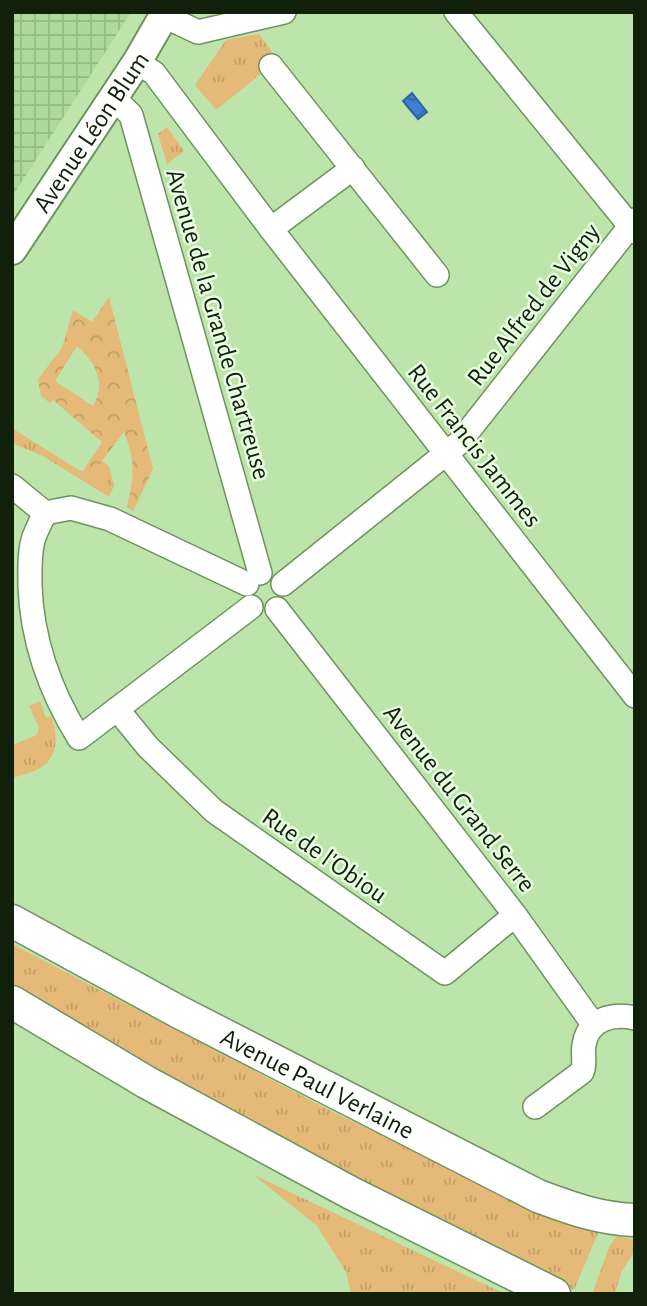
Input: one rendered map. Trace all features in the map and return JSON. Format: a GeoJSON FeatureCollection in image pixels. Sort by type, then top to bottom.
{"type":"FeatureCollection","features":[{"type":"Feature","properties":{"kind":"main road","name":"Avenue Paul Verlaine"},"geometry":{"type":"LineString","coordinates":[[12,921],[179,1012],[537,1196],[589,1213],[614,1219],[635,1220]]}},
{"type":"Feature","properties":{"kind":"main road"},"geometry":{"type":"LineString","coordinates":[[12,1002],[146,1082],[292,1161],[554,1294]]}},
{"type":"Feature","properties":{"kind":"street"},"geometry":{"type":"LineString","coordinates":[[165,14],[198,32],[284,12]]}},
{"type":"Feature","properties":{"kind":"street"},"geometry":{"type":"LineString","coordinates":[[456,12],[633,226]]}},
{"type":"Feature","properties":{"kind":"street","name":"Avenue Léon Blum"},"geometry":{"type":"LineString","coordinates":[[12,250],[165,14]]}},
{"type":"Feature","properties":{"kind":"street","name":"Rue Francis Jammes"},"geometry":{"type":"LineString","coordinates":[[136,62],[154,73],[271,229],[635,696]]}},
{"type":"Feature","properties":{"kind":"street"},"geometry":{"type":"LineString","coordinates":[[271,66],[437,275]]}},
{"type":"Feature","properties":{"kind":"street","name":"Avenue de la Grande Chartreuse"},"geometry":{"type":"LineString","coordinates":[[113,97],[131,115],[253,579]]}},
{"type":"Feature","properties":{"kind":"street"},"geometry":{"type":"LineString","coordinates":[[271,229],[353,167]]}},
{"type":"Feature","properties":{"kind":"street","name":"Rue Alfred de Vigny"},"geometry":{"type":"LineString","coordinates":[[283,584],[459,443],[633,226]]}},
{"type":"Feature","properties":{"kind":"street"},"geometry":{"type":"LineString","coordinates":[[12,486],[45,513]]}},
{"type":"Feature","properties":{"kind":"street"},"geometry":{"type":"LineString","coordinates":[[45,513],[71,508],[110,519],[253,579],[273,574],[283,584],[285,597],[277,609],[261,612],[251,607],[245,596],[253,579]]}},
{"type":"Feature","properties":{"kind":"street"},"geometry":{"type":"LineString","coordinates":[[45,513],[33,539],[30,569],[33,618],[46,671],[79,738],[251,607]]}},
{"type":"Feature","properties":{"kind":"street","name":"Avenue du Grand Serre"},"geometry":{"type":"LineString","coordinates":[[277,609],[515,915],[593,1024]]}},
{"type":"Feature","properties":{"kind":"street","name":"Rue de l'Obiou"},"geometry":{"type":"LineString","coordinates":[[117,709],[148,747],[214,811],[445,973],[515,915]]}},
{"type":"Feature","properties":{"kind":"street"},"geometry":{"type":"LineString","coordinates":[[534,1107],[582,1072],[583,1048],[593,1024],[618,1015],[635,1018]]}},
{"type":"Feature","properties":{"kind":"shaded area"},"geometry":{"type":"Polygon","coordinates":[[[12,12],[131,12],[12,197],[12,12]]]}},
{"type":"Feature","properties":{"kind":"green space"},"geometry":{"type":"Polygon","coordinates":[[[259,34],[278,60],[216,110],[195,85],[226,40],[259,34]]]}},
{"type":"Feature","properties":{"kind":"green space"},"geometry":{"type":"Polygon","coordinates":[[[167,127],[184,151],[167,164],[158,134],[167,127]]]}},
{"type":"Feature","properties":{"kind":"green space"},"geometry":{"type":"Polygon","coordinates":[[[109,297],[153,469],[133,511],[127,507],[133,469],[124,432],[102,461],[93,479],[80,471],[83,471],[102,442],[53,400],[50,403],[41,396],[38,379],[62,348],[73,310],[92,322],[109,297]],[[77,346],[55,381],[93,406],[99,389],[97,373],[77,346]]]}},
{"type":"Feature","properties":{"kind":"green space"},"geometry":{"type":"Polygon","coordinates":[[[12,428],[93,479],[102,461],[109,466],[114,486],[109,497],[43,456],[12,443],[12,428]]]}},
{"type":"Feature","properties":{"kind":"green space"},"geometry":{"type":"Polygon","coordinates":[[[40,701],[46,718],[51,716],[53,723],[56,737],[54,751],[51,758],[40,768],[12,778],[12,745],[37,735],[39,727],[29,706],[40,701]]]}},
{"type":"Feature","properties":{"kind":"green space"},"geometry":{"type":"Polygon","coordinates":[[[12,944],[327,1109],[561,1222],[599,1231],[574,1290],[233,1112],[12,986],[12,944]]]}},
{"type":"Feature","properties":{"kind":"green space"},"geometry":{"type":"Polygon","coordinates":[[[254,1175],[505,1294],[351,1294],[346,1272],[317,1226],[254,1175]]]}},
{"type":"Feature","properties":{"kind":"green space"},"geometry":{"type":"Polygon","coordinates":[[[617,1236],[635,1240],[635,1250],[621,1273],[615,1294],[592,1294],[610,1245],[617,1236]]]}},
{"type":"Feature","properties":{"kind":"water"},"geometry":{"type":"Polygon","coordinates":[[[412,93],[427,112],[418,119],[403,101],[412,93]]]}}]}
